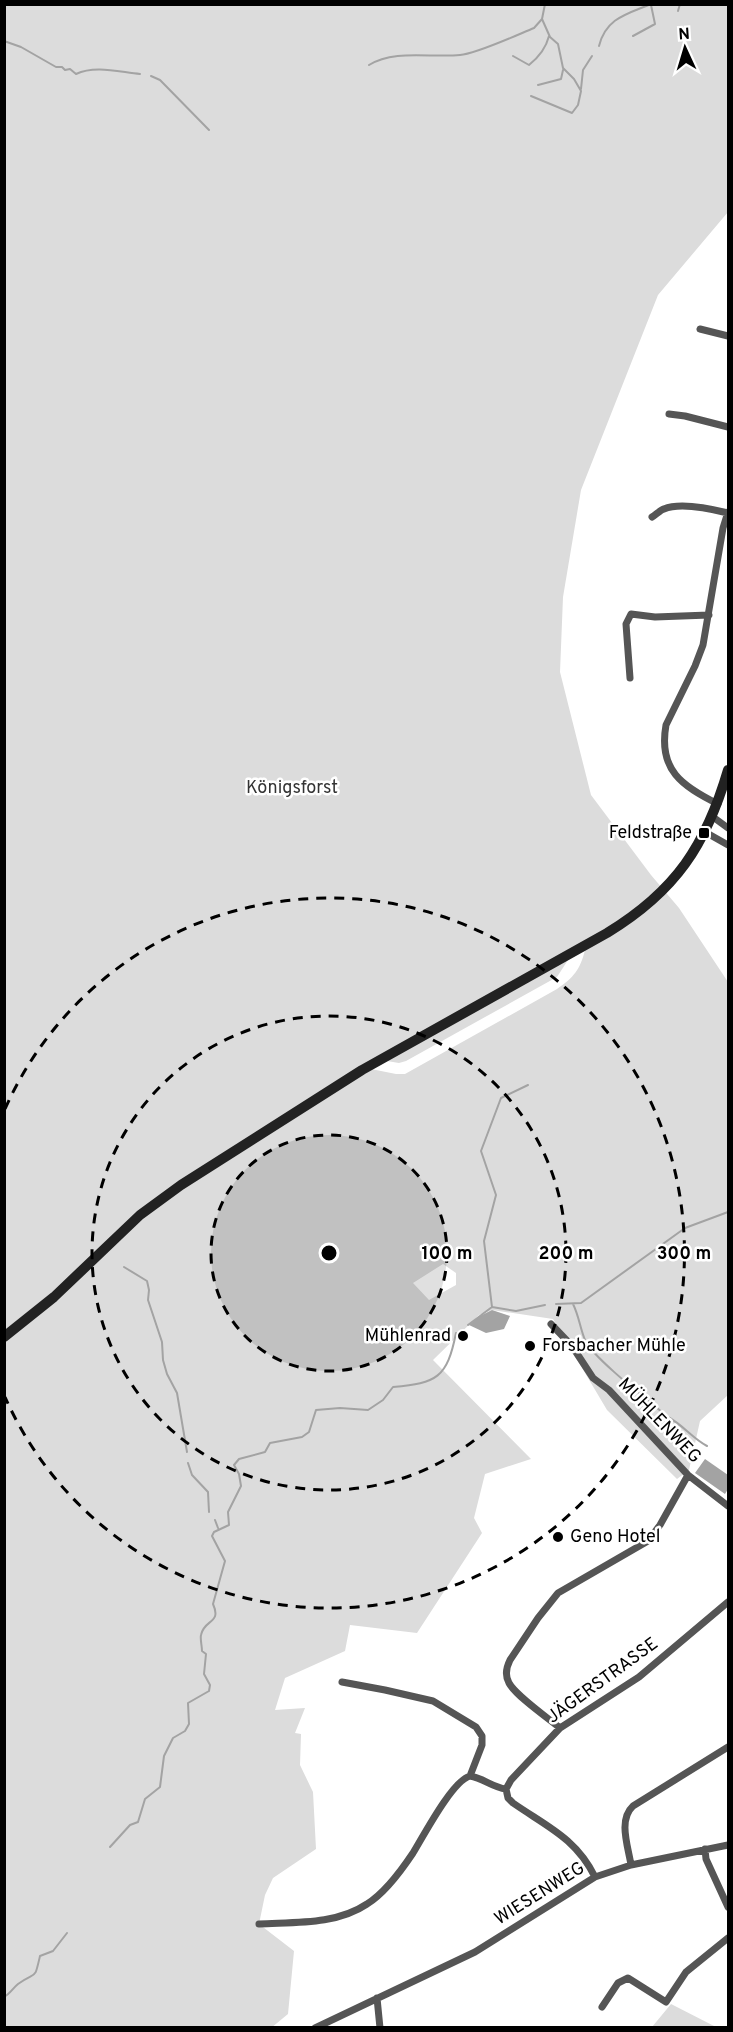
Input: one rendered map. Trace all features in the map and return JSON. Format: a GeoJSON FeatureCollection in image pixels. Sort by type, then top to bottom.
{"type":"FeatureCollection","features":[{"type":"Feature","properties":{"kind":"main road"},"geometry":{"type":"LineString","coordinates":[[4,1337],[39,1310],[140,1215],[168,1194],[362,1070],[622,924],[654,899],[689,860],[713,817],[729,770]]}},
{"type":"Feature","properties":{"kind":"street"},"geometry":{"type":"LineString","coordinates":[[700,329],[729,336]]}},
{"type":"Feature","properties":{"kind":"street"},"geometry":{"type":"LineString","coordinates":[[669,414],[729,427]]}},
{"type":"Feature","properties":{"kind":"street"},"geometry":{"type":"LineString","coordinates":[[652,517],[665,508],[673,507],[706,508],[728,513],[723,528],[703,645],[666,725],[664,744],[667,761],[678,779],[695,792],[718,804]]}},
{"type":"Feature","properties":{"kind":"street"},"geometry":{"type":"LineString","coordinates":[[630,678],[626,624],[631,614],[655,617],[709,615]]}},
{"type":"Feature","properties":{"kind":"street"},"geometry":{"type":"LineString","coordinates":[[713,817],[729,828]]}},
{"type":"Feature","properties":{"kind":"street"},"geometry":{"type":"LineString","coordinates":[[705,832],[728,840]]}},
{"type":"Feature","properties":{"kind":"street","name":"MÜHLENWEG"},"geometry":{"type":"LineString","coordinates":[[551,1324],[572,1346],[593,1378],[621,1402],[688,1475],[729,1506]]}},
{"type":"Feature","properties":{"kind":"street"},"geometry":{"type":"LineString","coordinates":[[560,1728],[513,1688],[507,1677],[510,1660],[558,1593],[648,1541],[660,1525],[688,1475]]}},
{"type":"Feature","properties":{"kind":"street","name":"JÄGERSTRASSE"},"geometry":{"type":"LineString","coordinates":[[506,1789],[511,1780],[560,1728],[639,1677],[729,1602]]}},
{"type":"Feature","properties":{"kind":"street"},"geometry":{"type":"LineString","coordinates":[[259,1924],[335,1918],[366,1905],[393,1878],[411,1855],[439,1810],[462,1781],[470,1776],[478,1759],[482,1736],[476,1727],[433,1701],[342,1682]]}},
{"type":"Feature","properties":{"kind":"street"},"geometry":{"type":"LineString","coordinates":[[631,1865],[625,1822],[627,1812],[633,1806],[729,1748]]}},
{"type":"Feature","properties":{"kind":"street"},"geometry":{"type":"LineString","coordinates":[[470,1776],[494,1788],[506,1789],[508,1798],[513,1803],[574,1845],[587,1861],[595,1877]]}},
{"type":"Feature","properties":{"kind":"street","name":"WIESENWEG"},"geometry":{"type":"LineString","coordinates":[[315,2028],[475,1952],[595,1877],[631,1865],[729,1845]]}},
{"type":"Feature","properties":{"kind":"street"},"geometry":{"type":"LineString","coordinates":[[705,1849],[706,1859],[729,1907]]}},
{"type":"Feature","properties":{"kind":"street"},"geometry":{"type":"LineString","coordinates":[[602,2007],[618,1983],[628,1978],[666,2002],[686,1972],[729,1938]]}},
{"type":"Feature","properties":{"kind":"street"},"geometry":{"type":"LineString","coordinates":[[377,1998],[380,2028]]}},
{"type":"Feature","properties":{"kind":"green space","name":"Königsforst"},"geometry":{"type":"Polygon","coordinates":[[[5,5],[728,5],[728,212],[658,295],[581,490],[563,597],[560,672],[591,795],[651,875],[679,908],[728,982],[728,1395],[700,1421],[689,1470],[677,1479],[607,1410],[553,1319],[492,1310],[479,1315],[433,1360],[531,1459],[485,1474],[474,1518],[482,1533],[417,1633],[350,1625],[345,1651],[285,1678],[275,1710],[305,1708],[295,1733],[301,1734],[300,1765],[313,1792],[316,1849],[273,1878],[265,1895],[259,1924],[294,1951],[288,2014],[271,2028],[5,2028],[5,5]],[[585,950],[568,960],[557,977],[406,1061],[399,1063],[387,1061],[371,1069],[405,1074],[557,989],[576,972],[585,950]],[[443,1264],[413,1283],[429,1300],[456,1285],[456,1273],[443,1264]]]}},
{"type":"Feature","properties":{"kind":"green space"},"geometry":{"type":"Polygon","coordinates":[[[671,2004],[716,2027],[652,2027],[671,2004]]]}},
{"type":"Feature","properties":{"kind":"shaded area"},"geometry":{"type":"Polygon","coordinates":[[[492,1310],[510,1316],[504,1329],[486,1333],[469,1325],[480,1316],[492,1310]]]}},
{"type":"Feature","properties":{"kind":"shaded area"},"geometry":{"type":"Polygon","coordinates":[[[705,1459],[728,1475],[728,1489],[725,1494],[695,1473],[705,1459]]]}},
{"type":"Feature","properties":{"kind":"waterway"},"geometry":{"type":"LineString","coordinates":[[369,65],[390,57],[467,54],[497,44],[534,28],[542,19],[545,4]]}},
{"type":"Feature","properties":{"kind":"waterway"},"geometry":{"type":"LineString","coordinates":[[599,46],[602,37],[612,23],[626,14],[651,4]]}},
{"type":"Feature","properties":{"kind":"waterway"},"geometry":{"type":"LineString","coordinates":[[678,11],[680,4]]}},
{"type":"Feature","properties":{"kind":"waterway"},"geometry":{"type":"LineString","coordinates":[[633,36],[655,24],[651,5]]}},
{"type":"Feature","properties":{"kind":"waterway"},"geometry":{"type":"LineString","coordinates":[[531,96],[572,113],[578,105],[581,91],[574,79],[563,68],[558,44],[550,37],[542,19]]}},
{"type":"Feature","properties":{"kind":"waterway"},"geometry":{"type":"LineString","coordinates":[[513,56],[529,65],[542,52],[549,36]]}},
{"type":"Feature","properties":{"kind":"waterway"},"geometry":{"type":"LineString","coordinates":[[4,41],[21,47],[56,67],[70,69],[76,74],[91,70],[140,74]]}},
{"type":"Feature","properties":{"kind":"waterway"},"geometry":{"type":"LineString","coordinates":[[581,89],[583,70],[592,56]]}},
{"type":"Feature","properties":{"kind":"waterway"},"geometry":{"type":"LineString","coordinates":[[538,85],[561,79],[563,70]]}},
{"type":"Feature","properties":{"kind":"waterway"},"geometry":{"type":"LineString","coordinates":[[151,76],[160,80],[209,130]]}},
{"type":"Feature","properties":{"kind":"waterway"},"geometry":{"type":"LineString","coordinates":[[492,1307],[484,1241],[496,1195],[481,1151],[501,1098],[528,1085]]}},
{"type":"Feature","properties":{"kind":"waterway"},"geometry":{"type":"LineString","coordinates":[[556,1304],[581,1303],[685,1228],[728,1212]]}},
{"type":"Feature","properties":{"kind":"waterway"},"geometry":{"type":"LineString","coordinates":[[124,1267],[147,1281],[148,1300],[162,1342],[163,1360],[177,1393],[187,1452]]}},
{"type":"Feature","properties":{"kind":"waterway"},"geometry":{"type":"LineString","coordinates":[[573,1304],[585,1340],[598,1357],[648,1401],[707,1446]]}},
{"type":"Feature","properties":{"kind":"waterway"},"geometry":{"type":"LineString","coordinates":[[468,1325],[492,1307],[516,1311],[545,1305]]}},
{"type":"Feature","properties":{"kind":"waterway"},"geometry":{"type":"LineString","coordinates":[[110,1847],[130,1825],[138,1822],[145,1799],[160,1787],[164,1756],[173,1738],[185,1731],[189,1724],[188,1703],[209,1691],[210,1685],[204,1674],[206,1654],[202,1651],[201,1637],[205,1626],[215,1615],[213,1604],[225,1561],[212,1536],[214,1532],[229,1525],[228,1512],[241,1486],[239,1474],[234,1465],[239,1459],[265,1452],[270,1443],[302,1437],[309,1432],[316,1410],[340,1408],[368,1410],[383,1400],[393,1387],[430,1380],[444,1369],[449,1360],[456,1333]]}},
{"type":"Feature","properties":{"kind":"waterway"},"geometry":{"type":"LineString","coordinates":[[188,1463],[192,1475],[208,1492],[209,1512]]}},
{"type":"Feature","properties":{"kind":"waterway"},"geometry":{"type":"LineString","coordinates":[[215,1520],[218,1528]]}},
{"type":"Feature","properties":{"kind":"waterway"},"geometry":{"type":"LineString","coordinates":[[4,1997],[18,1984],[34,1975],[40,1956],[53,1951],[67,1933]]}},
{"type":"Feature","properties":{"kind":"place","name":"Feldstraße"},"geometry":{"type":"Point","coordinates":[704,833]}},
{"type":"Feature","properties":{"kind":"place","name":"Mühlenrad"},"geometry":{"type":"Point","coordinates":[463,1336]}},
{"type":"Feature","properties":{"kind":"place","name":"Forsbacher Mühle"},"geometry":{"type":"Point","coordinates":[530,1346]}},
{"type":"Feature","properties":{"kind":"place","name":"Geno Hotel"},"geometry":{"type":"Point","coordinates":[558,1537]}}]}
